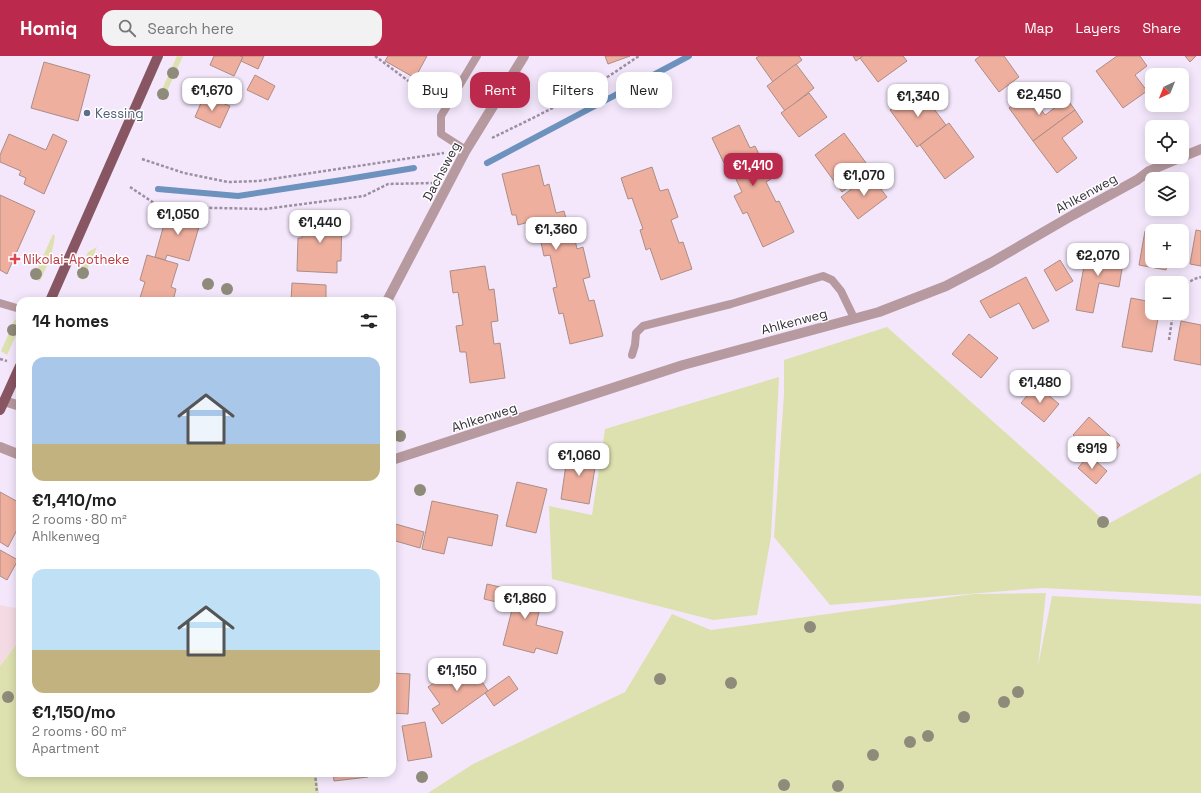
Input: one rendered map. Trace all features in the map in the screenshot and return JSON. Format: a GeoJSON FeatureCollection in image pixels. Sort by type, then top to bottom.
{"type":"FeatureCollection","features":[{"type":"Feature","properties":{"kind":"main road"},"geometry":{"type":"LineString","coordinates":[[52,297],[158,56]]}},
{"type":"Feature","properties":{"kind":"main road"},"geometry":{"type":"LineString","coordinates":[[2,405],[16,375]]}},
{"type":"Feature","properties":{"kind":"street","name":"Dachsweg"},"geometry":{"type":"LineString","coordinates":[[389,297],[466,150],[524,56]]}},
{"type":"Feature","properties":{"kind":"street","name":"Ahlkenweg"},"geometry":{"type":"LineString","coordinates":[[1189,154],[1201,149]]}},
{"type":"Feature","properties":{"kind":"street","name":"Ahlkenweg"},"geometry":{"type":"LineString","coordinates":[[396,459],[683,365],[879,312],[946,286],[992,262],[1149,172],[1167,164]]}},
{"type":"Feature","properties":{"kind":"street"},"geometry":{"type":"LineString","coordinates":[[2,405],[16,406]]}},
{"type":"Feature","properties":{"kind":"street"},"geometry":{"type":"LineString","coordinates":[[0,446],[16,453]]}},
{"type":"Feature","properties":{"kind":"lane"},"geometry":{"type":"LineString","coordinates":[[466,150],[441,134],[441,116],[477,56]]}},
{"type":"Feature","properties":{"kind":"lane"},"geometry":{"type":"LineString","coordinates":[[632,355],[636,333],[643,326],[731,304],[823,276],[832,280],[841,291],[854,318]]}},
{"type":"Feature","properties":{"kind":"lane"},"geometry":{"type":"LineString","coordinates":[[0,303],[16,308]]}},
{"type":"Feature","properties":{"kind":"path"},"geometry":{"type":"LineString","coordinates":[[375,56],[446,109]]}},
{"type":"Feature","properties":{"kind":"path"},"geometry":{"type":"LineString","coordinates":[[142,159],[184,172],[228,182],[259,181],[466,150],[534,118],[574,97],[639,56]]}},
{"type":"Feature","properties":{"kind":"path"},"geometry":{"type":"LineString","coordinates":[[130,187],[157,205],[168,207],[265,209],[364,196],[388,184],[450,183]]}},
{"type":"Feature","properties":{"kind":"path"},"geometry":{"type":"LineString","coordinates":[[1189,282],[1201,277]]}},
{"type":"Feature","properties":{"kind":"path"},"geometry":{"type":"LineString","coordinates":[[1169,340],[1172,320]]}},
{"type":"Feature","properties":{"kind":"path"},"geometry":{"type":"LineString","coordinates":[[315,777],[317,793]]}},
{"type":"Feature","properties":{"kind":"shaded area"},"geometry":{"type":"Polygon","coordinates":[[[0,605],[16,608],[16,645],[0,666],[0,605]]]}},
{"type":"Feature","properties":{"kind":"green space"},"geometry":{"type":"Polygon","coordinates":[[[177,56],[183,56],[164,98],[159,96],[177,56]]]}},
{"type":"Feature","properties":{"kind":"green space"},"geometry":{"type":"Polygon","coordinates":[[[53,234],[55,236],[51,257],[40,281],[33,279],[53,234]]]}},
{"type":"Feature","properties":{"kind":"green space"},"geometry":{"type":"Polygon","coordinates":[[[97,247],[83,280],[77,277],[88,252],[97,247]]]}},
{"type":"Feature","properties":{"kind":"green space"},"geometry":{"type":"Polygon","coordinates":[[[15,319],[16,335],[7,355],[1,351],[15,319]]]}},
{"type":"Feature","properties":{"kind":"green space"},"geometry":{"type":"Polygon","coordinates":[[[887,327],[1108,524],[1201,473],[1201,596],[1042,588],[830,605],[774,537],[784,394],[784,360],[887,327]]]}},
{"type":"Feature","properties":{"kind":"green space"},"geometry":{"type":"Polygon","coordinates":[[[779,377],[771,537],[757,615],[713,620],[552,579],[549,506],[592,515],[605,429],[779,377]]]}},
{"type":"Feature","properties":{"kind":"green space"},"geometry":{"type":"Polygon","coordinates":[[[1046,593],[1038,666],[1052,596],[1201,604],[1201,793],[428,793],[473,764],[625,692],[672,614],[711,630],[973,594],[1046,593]]]}},
{"type":"Feature","properties":{"kind":"green space"},"geometry":{"type":"Polygon","coordinates":[[[16,645],[16,777],[317,777],[319,793],[0,793],[0,666],[16,645]]]}},
{"type":"Feature","properties":{"kind":"building"},"geometry":{"type":"Polygon","coordinates":[[[214,56],[243,57],[234,76],[210,65],[214,56]]]}},
{"type":"Feature","properties":{"kind":"building"},"geometry":{"type":"Polygon","coordinates":[[[240,56],[264,56],[258,69],[241,61],[243,57],[240,56]]]}},
{"type":"Feature","properties":{"kind":"building"},"geometry":{"type":"Polygon","coordinates":[[[388,56],[427,56],[418,72],[408,72],[408,74],[385,61],[388,56]]]}},
{"type":"Feature","properties":{"kind":"building"},"geometry":{"type":"Polygon","coordinates":[[[605,56],[630,56],[608,64],[605,56]]]}},
{"type":"Feature","properties":{"kind":"building"},"geometry":{"type":"Polygon","coordinates":[[[759,56],[799,56],[802,60],[773,82],[756,58],[759,56]]]}},
{"type":"Feature","properties":{"kind":"building"},"geometry":{"type":"Polygon","coordinates":[[[853,56],[863,56],[856,61],[853,56]]]}},
{"type":"Feature","properties":{"kind":"building"},"geometry":{"type":"Polygon","coordinates":[[[863,56],[903,56],[907,61],[878,82],[860,58],[863,56]]]}},
{"type":"Feature","properties":{"kind":"building"},"geometry":{"type":"Polygon","coordinates":[[[980,56],[1004,56],[1019,77],[999,92],[975,60],[980,56]]]}},
{"type":"Feature","properties":{"kind":"building"},"geometry":{"type":"Polygon","coordinates":[[[1117,56],[1140,56],[1147,66],[1135,75],[1145,88],[1145,92],[1123,108],[1096,71],[1117,56]]]}},
{"type":"Feature","properties":{"kind":"building"},"geometry":{"type":"Polygon","coordinates":[[[1185,56],[1196,56],[1190,62],[1185,56]]]}},
{"type":"Feature","properties":{"kind":"building"},"geometry":{"type":"Polygon","coordinates":[[[44,62],[90,75],[78,121],[31,108],[44,62]]]}},
{"type":"Feature","properties":{"kind":"building"},"geometry":{"type":"Polygon","coordinates":[[[796,64],[814,88],[785,111],[767,86],[796,64]]]}},
{"type":"Feature","properties":{"kind":"building"},"geometry":{"type":"Polygon","coordinates":[[[255,75],[275,86],[268,100],[247,90],[255,75]]]}},
{"type":"Feature","properties":{"kind":"building"},"geometry":{"type":"Polygon","coordinates":[[[919,89],[946,125],[917,147],[890,110],[919,89]]]}},
{"type":"Feature","properties":{"kind":"building"},"geometry":{"type":"Polygon","coordinates":[[[809,93],[827,117],[799,137],[781,113],[809,93]]]}},
{"type":"Feature","properties":{"kind":"building"},"geometry":{"type":"Polygon","coordinates":[[[1029,93],[1045,115],[1067,99],[1075,110],[1033,141],[1009,108],[1029,93]]]}},
{"type":"Feature","properties":{"kind":"building"},"geometry":{"type":"Polygon","coordinates":[[[204,96],[230,106],[220,128],[195,117],[204,96]]]}},
{"type":"Feature","properties":{"kind":"building"},"geometry":{"type":"Polygon","coordinates":[[[1075,110],[1083,122],[1062,138],[1077,158],[1057,173],[1033,141],[1075,110]]]}},
{"type":"Feature","properties":{"kind":"building"},"geometry":{"type":"Polygon","coordinates":[[[949,123],[974,157],[945,179],[920,145],[949,123]]]}},
{"type":"Feature","properties":{"kind":"building"},"geometry":{"type":"Polygon","coordinates":[[[739,125],[750,148],[755,146],[771,179],[766,182],[776,202],[779,201],[794,232],[763,247],[747,212],[743,214],[734,196],[742,192],[728,162],[724,163],[712,138],[739,125]]]}},
{"type":"Feature","properties":{"kind":"building"},"geometry":{"type":"Polygon","coordinates":[[[844,133],[872,171],[842,192],[815,155],[844,133]]]}},
{"type":"Feature","properties":{"kind":"building"},"geometry":{"type":"Polygon","coordinates":[[[9,134],[46,150],[53,134],[67,141],[44,194],[24,184],[26,178],[19,175],[21,171],[0,162],[0,155],[9,134]]]}},
{"type":"Feature","properties":{"kind":"building"},"geometry":{"type":"Polygon","coordinates":[[[539,165],[544,186],[549,184],[556,213],[564,211],[568,226],[572,226],[577,249],[583,247],[590,277],[583,279],[589,301],[594,300],[603,336],[570,344],[563,313],[559,314],[553,288],[557,287],[550,255],[544,256],[536,220],[518,225],[516,215],[512,215],[502,174],[539,165]]]}},
{"type":"Feature","properties":{"kind":"building"},"geometry":{"type":"Polygon","coordinates":[[[652,167],[660,191],[668,189],[678,217],[671,220],[679,243],[683,242],[692,269],[661,280],[650,248],[646,250],[640,230],[643,229],[632,198],[628,199],[621,178],[652,167]]]}},
{"type":"Feature","properties":{"kind":"building"},"geometry":{"type":"Polygon","coordinates":[[[870,175],[887,197],[858,219],[841,197],[870,175]]]}},
{"type":"Feature","properties":{"kind":"building"},"geometry":{"type":"Polygon","coordinates":[[[0,195],[35,211],[7,274],[0,270],[0,195]]]}},
{"type":"Feature","properties":{"kind":"building"},"geometry":{"type":"Polygon","coordinates":[[[168,210],[201,220],[189,261],[167,255],[165,260],[155,257],[168,210]]]}},
{"type":"Feature","properties":{"kind":"building"},"geometry":{"type":"Polygon","coordinates":[[[302,214],[342,216],[341,261],[337,261],[337,273],[297,271],[298,238],[302,238],[302,214]]]}},
{"type":"Feature","properties":{"kind":"building"},"geometry":{"type":"Polygon","coordinates":[[[1196,230],[1201,231],[1201,266],[1190,264],[1196,230]]]}},
{"type":"Feature","properties":{"kind":"building"},"geometry":{"type":"Polygon","coordinates":[[[1145,231],[1145,266],[1139,265],[1145,231]]]}},
{"type":"Feature","properties":{"kind":"building"},"geometry":{"type":"Polygon","coordinates":[[[1087,250],[1124,257],[1119,287],[1099,283],[1093,313],[1076,310],[1087,250]]]}},
{"type":"Feature","properties":{"kind":"building"},"geometry":{"type":"Polygon","coordinates":[[[147,255],[178,264],[171,287],[176,289],[174,297],[140,297],[145,282],[140,280],[147,255]]]}},
{"type":"Feature","properties":{"kind":"building"},"geometry":{"type":"Polygon","coordinates":[[[1060,260],[1073,281],[1056,291],[1044,270],[1060,260]]]}},
{"type":"Feature","properties":{"kind":"building"},"geometry":{"type":"Polygon","coordinates":[[[485,266],[489,290],[494,289],[498,321],[491,322],[494,344],[500,343],[505,378],[470,383],[466,352],[460,352],[456,326],[463,325],[458,292],[453,293],[450,271],[485,266]]]}},
{"type":"Feature","properties":{"kind":"building"},"geometry":{"type":"Polygon","coordinates":[[[1155,268],[1166,268],[1166,270],[1155,268]]]}},
{"type":"Feature","properties":{"kind":"building"},"geometry":{"type":"Polygon","coordinates":[[[1026,277],[1049,321],[1033,329],[1019,303],[990,318],[980,301],[1026,277]]]}},
{"type":"Feature","properties":{"kind":"building"},"geometry":{"type":"Polygon","coordinates":[[[292,283],[326,285],[326,297],[291,297],[292,283]]]}},
{"type":"Feature","properties":{"kind":"building"},"geometry":{"type":"Polygon","coordinates":[[[1131,298],[1145,301],[1145,320],[1158,320],[1152,352],[1122,347],[1131,298]]]}},
{"type":"Feature","properties":{"kind":"building"},"geometry":{"type":"Polygon","coordinates":[[[1181,321],[1201,325],[1201,365],[1174,360],[1181,321]]]}},
{"type":"Feature","properties":{"kind":"building"},"geometry":{"type":"Polygon","coordinates":[[[969,334],[998,358],[981,378],[952,354],[969,334]]]}},
{"type":"Feature","properties":{"kind":"building"},"geometry":{"type":"Polygon","coordinates":[[[1036,385],[1059,404],[1044,422],[1021,403],[1036,385]]]}},
{"type":"Feature","properties":{"kind":"building"},"geometry":{"type":"Polygon","coordinates":[[[1089,417],[1120,445],[1105,462],[1073,435],[1089,417]]]}},
{"type":"Feature","properties":{"kind":"building"},"geometry":{"type":"Polygon","coordinates":[[[568,451],[597,456],[589,504],[561,499],[568,451]]]}},
{"type":"Feature","properties":{"kind":"building"},"geometry":{"type":"Polygon","coordinates":[[[1089,455],[1107,471],[1096,484],[1078,468],[1089,455]]]}},
{"type":"Feature","properties":{"kind":"building"},"geometry":{"type":"Polygon","coordinates":[[[517,482],[547,489],[536,533],[506,526],[517,482]]]}},
{"type":"Feature","properties":{"kind":"building"},"geometry":{"type":"Polygon","coordinates":[[[0,492],[16,501],[16,532],[8,547],[0,542],[0,492]]]}},
{"type":"Feature","properties":{"kind":"building"},"geometry":{"type":"Polygon","coordinates":[[[432,501],[498,515],[492,546],[448,537],[444,554],[422,549],[432,501]]]}},
{"type":"Feature","properties":{"kind":"building"},"geometry":{"type":"Polygon","coordinates":[[[396,524],[424,532],[420,548],[396,541],[396,524]]]}},
{"type":"Feature","properties":{"kind":"building"},"geometry":{"type":"Polygon","coordinates":[[[0,550],[16,559],[16,564],[7,580],[0,576],[0,550]]]}},
{"type":"Feature","properties":{"kind":"building"},"geometry":{"type":"Polygon","coordinates":[[[487,584],[517,591],[517,587],[543,594],[536,625],[563,632],[557,654],[536,648],[534,653],[503,645],[513,606],[484,599],[487,584]]]}},
{"type":"Feature","properties":{"kind":"building"},"geometry":{"type":"Polygon","coordinates":[[[461,664],[465,670],[471,665],[488,691],[442,724],[432,709],[440,704],[428,687],[461,664]]]}},
{"type":"Feature","properties":{"kind":"building"},"geometry":{"type":"Polygon","coordinates":[[[396,673],[410,674],[408,714],[396,713],[396,673]]]}},
{"type":"Feature","properties":{"kind":"building"},"geometry":{"type":"Polygon","coordinates":[[[509,676],[518,689],[494,706],[485,693],[509,676]]]}},
{"type":"Feature","properties":{"kind":"building"},"geometry":{"type":"Polygon","coordinates":[[[425,722],[432,757],[408,761],[402,726],[425,722]]]}},
{"type":"Feature","properties":{"kind":"building"},"geometry":{"type":"Polygon","coordinates":[[[334,777],[368,777],[334,781],[334,777]]]}},
{"type":"Feature","properties":{"kind":"waterway"},"geometry":{"type":"LineString","coordinates":[[487,163],[689,56]]}},
{"type":"Feature","properties":{"kind":"waterway"},"geometry":{"type":"LineString","coordinates":[[158,189],[238,196],[414,168]]}},
{"type":"Feature","properties":{"kind":"place","name":"Kessing"},"geometry":{"type":"Point","coordinates":[87,113]}},
{"type":"Feature","properties":{"kind":"place","name":"Nikolai-Apotheke"},"geometry":{"type":"Point","coordinates":[15,259]}}]}
